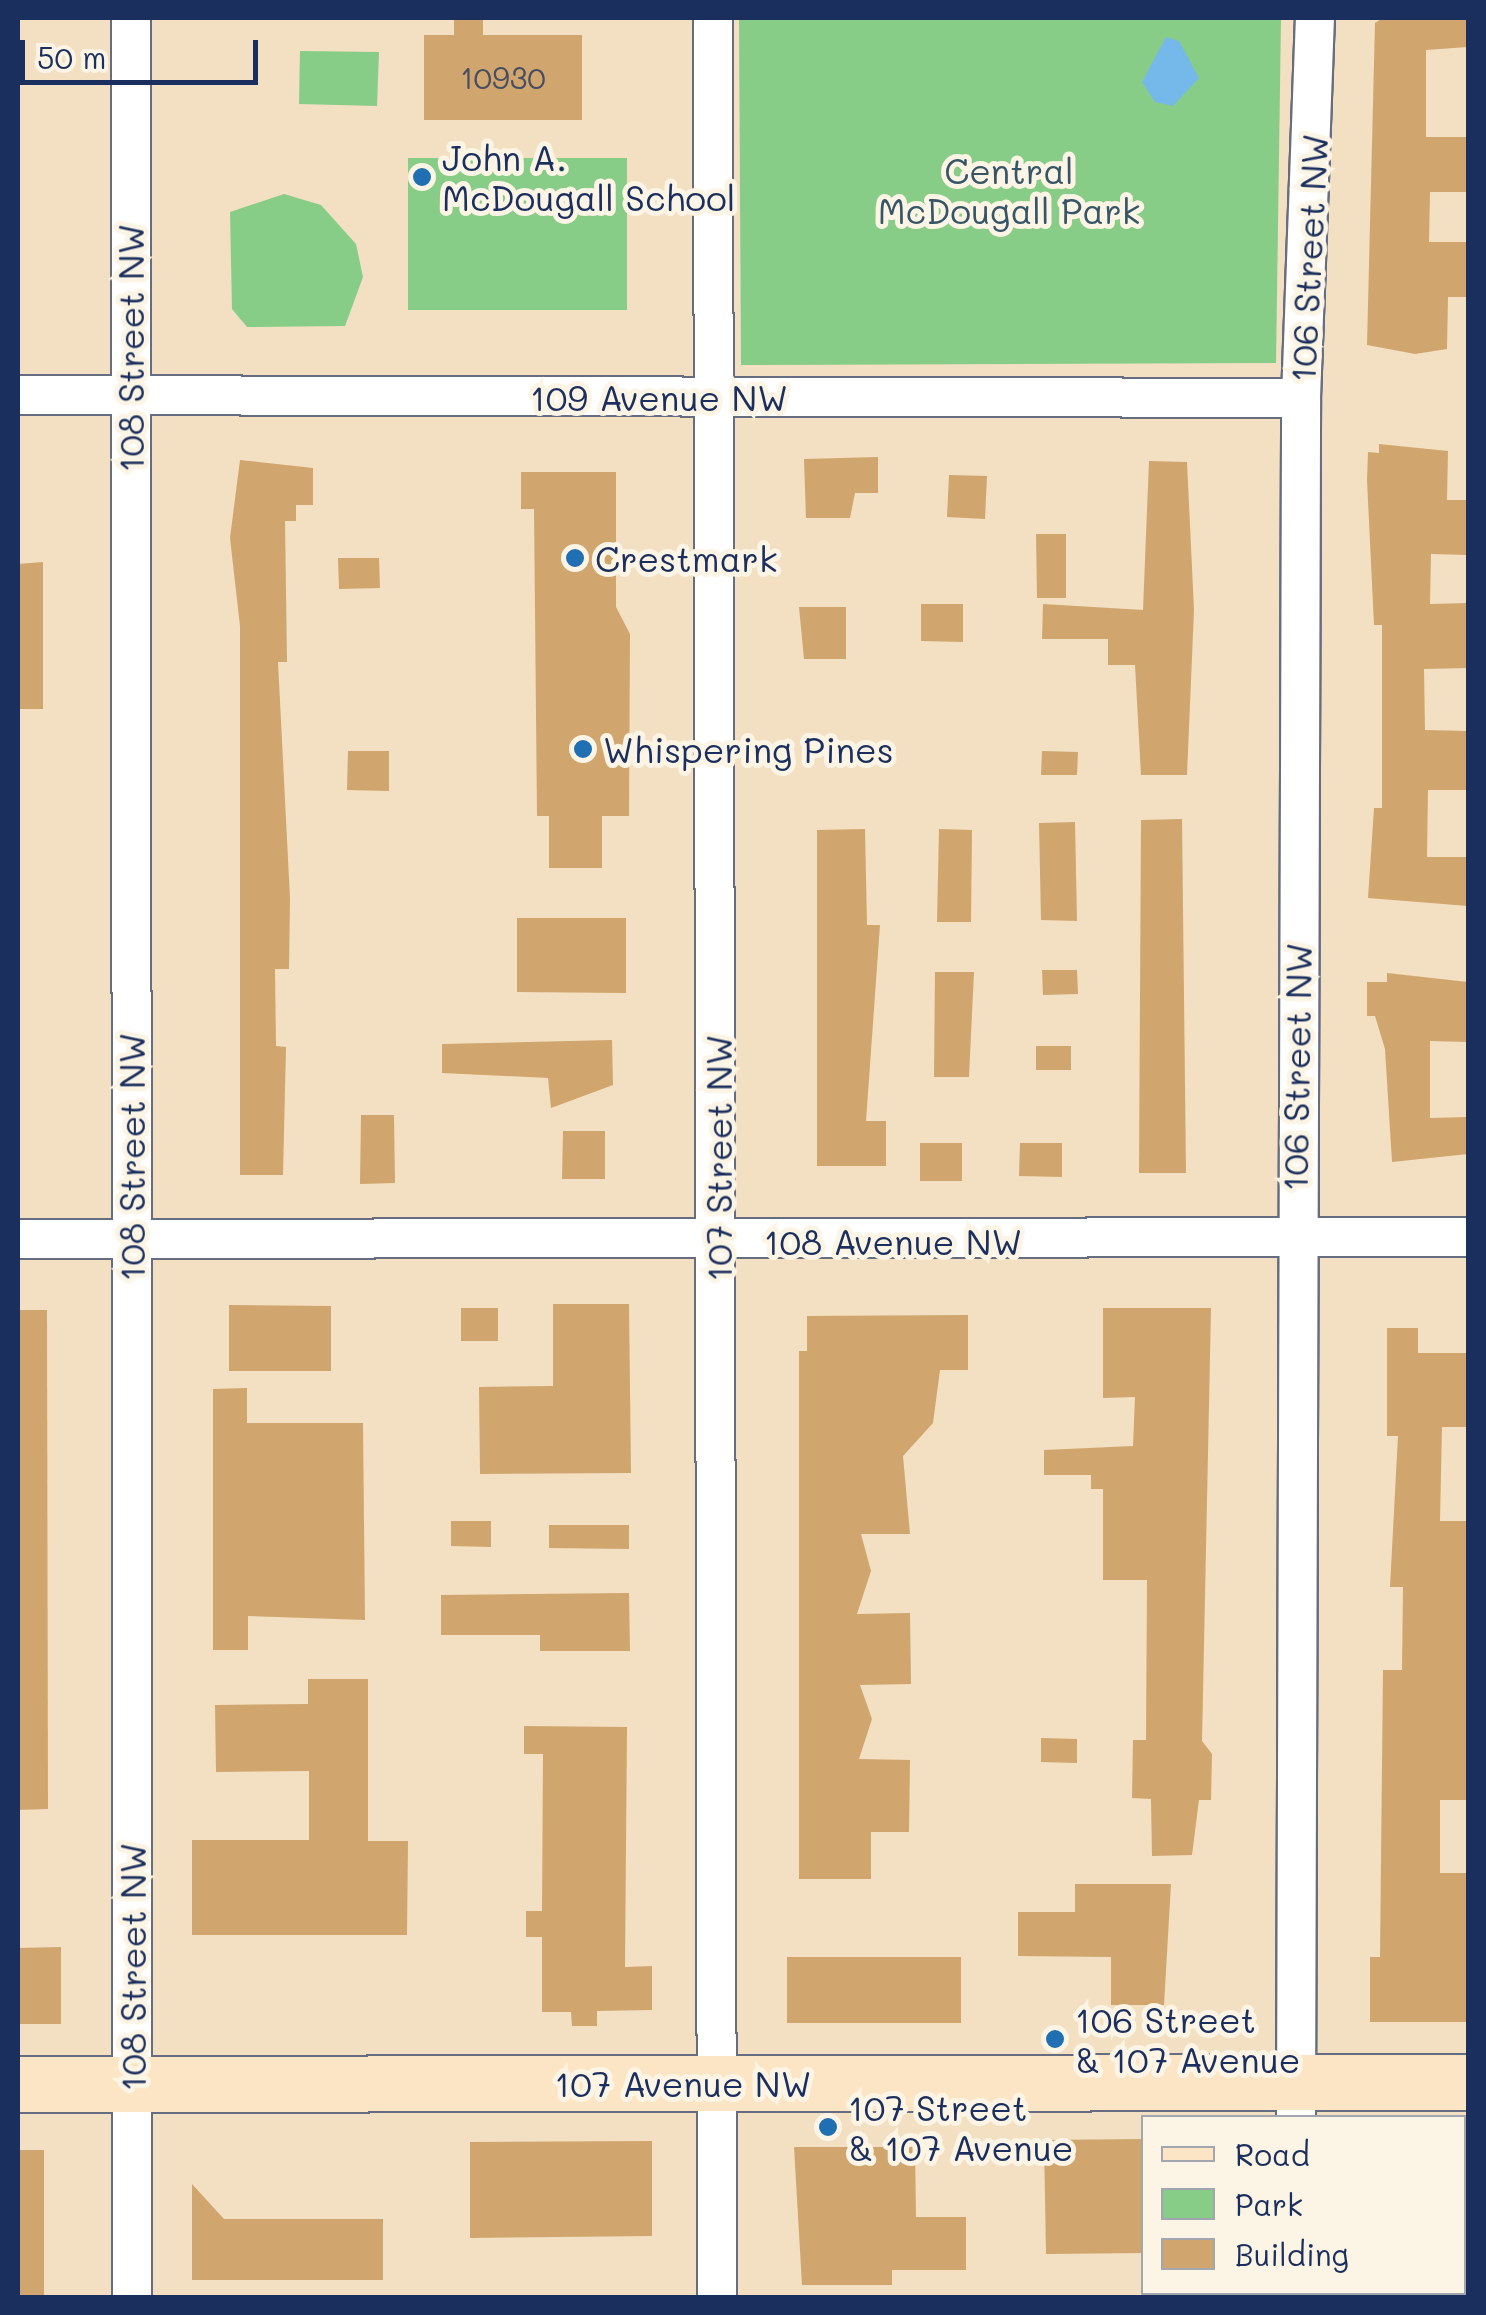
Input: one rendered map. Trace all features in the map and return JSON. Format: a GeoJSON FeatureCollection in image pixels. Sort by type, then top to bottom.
{"type":"FeatureCollection","features":[{"type":"Feature","properties":{"kind":"main road","name":"107 Avenue NW"},"geometry":{"type":"LineString","coordinates":[[18,2084],[720,2083],[1296,2100],[1468,2082]]}},
{"type":"Feature","properties":{"kind":"street","name":"108 Street NW"},"geometry":{"type":"LineString","coordinates":[[132,18],[132,2298]]}},
{"type":"Feature","properties":{"kind":"street","name":"107 Street NW"},"geometry":{"type":"LineString","coordinates":[[713,18],[720,2083],[717,2298]]}},
{"type":"Feature","properties":{"kind":"street","name":"106 Street NW"},"geometry":{"type":"LineString","coordinates":[[1296,2100],[1294,1238],[1301,398],[1316,18]]}},
{"type":"Feature","properties":{"kind":"street","name":"109 Avenue NW"},"geometry":{"type":"LineString","coordinates":[[18,394],[1301,398]]}},
{"type":"Feature","properties":{"kind":"street","name":"108 Avenue NW"},"geometry":{"type":"LineString","coordinates":[[18,1239],[1468,1237]]}},
{"type":"Feature","properties":{"kind":"green space","name":"Central McDougall Park"},"geometry":{"type":"Polygon","coordinates":[[[739,18],[1281,18],[1276,363],[741,365],[739,18]]]}},
{"type":"Feature","properties":{"kind":"green space"},"geometry":{"type":"Polygon","coordinates":[[[300,51],[379,52],[377,106],[299,104],[300,51]]]}},
{"type":"Feature","properties":{"kind":"green space"},"geometry":{"type":"Polygon","coordinates":[[[408,158],[627,158],[627,310],[408,310],[408,158]]]}},
{"type":"Feature","properties":{"kind":"green space"},"geometry":{"type":"Polygon","coordinates":[[[284,194],[321,205],[356,244],[363,277],[345,326],[247,327],[232,309],[230,212],[284,194]]]}},
{"type":"Feature","properties":{"kind":"water"},"geometry":{"type":"Polygon","coordinates":[[[1166,37],[1179,41],[1199,78],[1173,106],[1155,102],[1142,82],[1166,37]]]}},
{"type":"Feature","properties":{"kind":"building"},"geometry":{"type":"Polygon","coordinates":[[[454,18],[483,18],[483,35],[582,35],[582,120],[424,120],[424,35],[454,35],[454,18]]]}},
{"type":"Feature","properties":{"kind":"building"},"geometry":{"type":"Polygon","coordinates":[[[1383,18],[1468,18],[1468,47],[1426,50],[1426,137],[1468,137],[1468,192],[1430,192],[1429,242],[1468,242],[1468,297],[1448,297],[1447,349],[1415,354],[1367,345],[1375,23],[1383,18]]]}},
{"type":"Feature","properties":{"kind":"building"},"geometry":{"type":"Polygon","coordinates":[[[1379,444],[1448,451],[1447,500],[1468,500],[1468,555],[1431,554],[1430,604],[1468,603],[1468,668],[1424,669],[1425,730],[1468,731],[1468,790],[1428,790],[1427,857],[1468,857],[1468,906],[1368,898],[1374,808],[1382,808],[1382,625],[1374,625],[1367,480],[1368,452],[1379,453],[1379,444]]]}},
{"type":"Feature","properties":{"kind":"building"},"geometry":{"type":"Polygon","coordinates":[[[878,457],[878,493],[855,493],[850,518],[806,518],[804,459],[878,457]]]}},
{"type":"Feature","properties":{"kind":"building"},"geometry":{"type":"Polygon","coordinates":[[[240,460],[313,468],[313,505],[296,505],[296,521],[285,521],[287,662],[278,662],[290,898],[289,969],[275,969],[276,1046],[286,1047],[283,1175],[240,1175],[240,626],[230,538],[240,460]]]}},
{"type":"Feature","properties":{"kind":"building"},"geometry":{"type":"Polygon","coordinates":[[[1149,461],[1187,462],[1194,610],[1187,775],[1141,775],[1135,665],[1108,665],[1108,639],[1042,639],[1043,604],[1143,610],[1149,461]]]}},
{"type":"Feature","properties":{"kind":"building"},"geometry":{"type":"Polygon","coordinates":[[[521,472],[616,472],[616,607],[630,634],[629,816],[602,816],[602,868],[549,868],[549,816],[537,816],[534,509],[521,509],[521,472]]]}},
{"type":"Feature","properties":{"kind":"building"},"geometry":{"type":"Polygon","coordinates":[[[949,475],[987,476],[985,519],[947,517],[949,475]]]}},
{"type":"Feature","properties":{"kind":"building"},"geometry":{"type":"Polygon","coordinates":[[[1036,534],[1066,534],[1066,598],[1037,598],[1036,534]]]}},
{"type":"Feature","properties":{"kind":"building"},"geometry":{"type":"Polygon","coordinates":[[[338,558],[379,558],[380,588],[339,589],[338,558]]]}},
{"type":"Feature","properties":{"kind":"building"},"geometry":{"type":"Polygon","coordinates":[[[43,562],[43,709],[18,709],[18,564],[43,562]]]}},
{"type":"Feature","properties":{"kind":"building"},"geometry":{"type":"Polygon","coordinates":[[[921,604],[963,604],[963,642],[921,641],[921,604]]]}},
{"type":"Feature","properties":{"kind":"building"},"geometry":{"type":"Polygon","coordinates":[[[799,607],[846,607],[846,659],[804,659],[799,607]]]}},
{"type":"Feature","properties":{"kind":"building"},"geometry":{"type":"Polygon","coordinates":[[[348,751],[389,751],[389,791],[347,790],[348,751]]]}},
{"type":"Feature","properties":{"kind":"building"},"geometry":{"type":"Polygon","coordinates":[[[1042,751],[1078,752],[1077,775],[1041,775],[1042,751]]]}},
{"type":"Feature","properties":{"kind":"building"},"geometry":{"type":"Polygon","coordinates":[[[1182,819],[1186,1173],[1139,1173],[1141,820],[1182,819]]]}},
{"type":"Feature","properties":{"kind":"building"},"geometry":{"type":"Polygon","coordinates":[[[1075,822],[1077,921],[1041,920],[1039,823],[1075,822]]]}},
{"type":"Feature","properties":{"kind":"building"},"geometry":{"type":"Polygon","coordinates":[[[865,829],[867,925],[880,925],[866,1121],[886,1121],[886,1166],[817,1166],[817,830],[865,829]]]}},
{"type":"Feature","properties":{"kind":"building"},"geometry":{"type":"Polygon","coordinates":[[[939,829],[972,830],[971,922],[937,922],[939,829]]]}},
{"type":"Feature","properties":{"kind":"building"},"geometry":{"type":"Polygon","coordinates":[[[517,918],[626,918],[626,993],[517,992],[517,918]]]}},
{"type":"Feature","properties":{"kind":"building"},"geometry":{"type":"Polygon","coordinates":[[[1042,970],[1077,970],[1078,994],[1043,995],[1042,970]]]}},
{"type":"Feature","properties":{"kind":"building"},"geometry":{"type":"Polygon","coordinates":[[[935,972],[974,972],[969,1077],[934,1077],[935,972]]]}},
{"type":"Feature","properties":{"kind":"building"},"geometry":{"type":"Polygon","coordinates":[[[1387,973],[1468,982],[1468,1042],[1430,1041],[1430,1118],[1468,1117],[1468,1154],[1392,1162],[1385,1049],[1375,1016],[1367,1016],[1367,982],[1387,982],[1387,973]]]}},
{"type":"Feature","properties":{"kind":"building"},"geometry":{"type":"Polygon","coordinates":[[[612,1040],[613,1085],[551,1108],[548,1078],[442,1073],[442,1044],[612,1040]]]}},
{"type":"Feature","properties":{"kind":"building"},"geometry":{"type":"Polygon","coordinates":[[[1036,1046],[1071,1046],[1071,1070],[1036,1070],[1036,1046]]]}},
{"type":"Feature","properties":{"kind":"building"},"geometry":{"type":"Polygon","coordinates":[[[361,1115],[394,1115],[395,1183],[360,1184],[361,1115]]]}},
{"type":"Feature","properties":{"kind":"building"},"geometry":{"type":"Polygon","coordinates":[[[563,1131],[605,1131],[605,1179],[562,1179],[563,1131]]]}},
{"type":"Feature","properties":{"kind":"building"},"geometry":{"type":"Polygon","coordinates":[[[920,1143],[962,1143],[962,1181],[920,1181],[920,1143]]]}},
{"type":"Feature","properties":{"kind":"building"},"geometry":{"type":"Polygon","coordinates":[[[1020,1143],[1062,1143],[1062,1177],[1019,1176],[1020,1143]]]}},
{"type":"Feature","properties":{"kind":"building"},"geometry":{"type":"Polygon","coordinates":[[[553,1304],[629,1304],[631,1473],[480,1474],[479,1387],[553,1386],[553,1304]]]}},
{"type":"Feature","properties":{"kind":"building"},"geometry":{"type":"Polygon","coordinates":[[[229,1305],[331,1306],[331,1371],[229,1371],[229,1305]]]}},
{"type":"Feature","properties":{"kind":"building"},"geometry":{"type":"Polygon","coordinates":[[[461,1308],[498,1308],[498,1341],[461,1341],[461,1308]]]}},
{"type":"Feature","properties":{"kind":"building"},"geometry":{"type":"Polygon","coordinates":[[[1103,1308],[1211,1308],[1202,1741],[1212,1754],[1211,1800],[1199,1800],[1192,1855],[1152,1856],[1151,1799],[1132,1798],[1133,1740],[1146,1740],[1147,1580],[1103,1580],[1103,1489],[1091,1489],[1091,1475],[1044,1475],[1044,1450],[1133,1446],[1135,1397],[1103,1398],[1103,1308]]]}},
{"type":"Feature","properties":{"kind":"building"},"geometry":{"type":"Polygon","coordinates":[[[18,1310],[47,1310],[48,1809],[18,1810],[18,1310]]]}},
{"type":"Feature","properties":{"kind":"building"},"geometry":{"type":"Polygon","coordinates":[[[968,1315],[968,1370],[940,1370],[933,1423],[903,1456],[910,1534],[861,1534],[871,1571],[857,1614],[910,1613],[911,1684],[860,1685],[872,1719],[859,1759],[910,1760],[909,1832],[871,1832],[871,1879],[799,1879],[799,1351],[807,1351],[807,1316],[968,1315]]]}},
{"type":"Feature","properties":{"kind":"building"},"geometry":{"type":"Polygon","coordinates":[[[1387,1328],[1418,1328],[1418,1353],[1468,1353],[1468,1427],[1442,1427],[1440,1521],[1468,1521],[1468,1800],[1440,1800],[1440,1873],[1468,1873],[1468,2022],[1370,2022],[1370,1957],[1380,1957],[1383,1670],[1402,1670],[1403,1587],[1390,1587],[1398,1436],[1387,1436],[1387,1328]]]}},
{"type":"Feature","properties":{"kind":"building"},"geometry":{"type":"Polygon","coordinates":[[[247,1388],[247,1423],[363,1423],[365,1620],[248,1616],[248,1650],[213,1650],[213,1389],[247,1388]]]}},
{"type":"Feature","properties":{"kind":"building"},"geometry":{"type":"Polygon","coordinates":[[[451,1521],[491,1521],[491,1547],[451,1546],[451,1521]]]}},
{"type":"Feature","properties":{"kind":"building"},"geometry":{"type":"Polygon","coordinates":[[[549,1525],[629,1525],[629,1549],[549,1548],[549,1525]]]}},
{"type":"Feature","properties":{"kind":"building"},"geometry":{"type":"Polygon","coordinates":[[[629,1593],[630,1651],[540,1651],[540,1635],[441,1635],[441,1595],[629,1593]]]}},
{"type":"Feature","properties":{"kind":"building"},"geometry":{"type":"Polygon","coordinates":[[[308,1679],[368,1679],[368,1841],[408,1841],[407,1935],[192,1935],[192,1840],[309,1840],[309,1771],[216,1772],[215,1705],[308,1704],[308,1679]]]}},
{"type":"Feature","properties":{"kind":"building"},"geometry":{"type":"Polygon","coordinates":[[[524,1726],[627,1727],[625,1967],[652,1966],[652,2010],[597,2011],[597,2026],[572,2026],[571,2012],[542,2012],[542,1937],[526,1937],[526,1911],[542,1911],[543,1754],[524,1754],[524,1726]]]}},
{"type":"Feature","properties":{"kind":"building"},"geometry":{"type":"Polygon","coordinates":[[[1041,1738],[1077,1739],[1077,1763],[1041,1762],[1041,1738]]]}},
{"type":"Feature","properties":{"kind":"building"},"geometry":{"type":"Polygon","coordinates":[[[1075,1884],[1171,1884],[1164,2005],[1111,2005],[1111,1957],[1018,1956],[1018,1912],[1075,1912],[1075,1884]]]}},
{"type":"Feature","properties":{"kind":"building"},"geometry":{"type":"Polygon","coordinates":[[[61,1947],[61,2024],[18,2024],[18,1948],[61,1947]]]}},
{"type":"Feature","properties":{"kind":"building"},"geometry":{"type":"Polygon","coordinates":[[[787,1957],[961,1957],[961,2023],[787,2023],[787,1957]]]}},
{"type":"Feature","properties":{"kind":"building"},"geometry":{"type":"Polygon","coordinates":[[[1141,2139],[1141,2253],[1046,2254],[1044,2140],[1141,2139]]]}},
{"type":"Feature","properties":{"kind":"building"},"geometry":{"type":"Polygon","coordinates":[[[652,2141],[652,2236],[470,2238],[470,2142],[652,2141]]]}},
{"type":"Feature","properties":{"kind":"building"},"geometry":{"type":"Polygon","coordinates":[[[794,2147],[915,2147],[916,2217],[966,2217],[966,2270],[892,2270],[892,2285],[802,2285],[794,2147]]]}},
{"type":"Feature","properties":{"kind":"building"},"geometry":{"type":"Polygon","coordinates":[[[18,2150],[44,2150],[44,2298],[18,2298],[18,2150]]]}},
{"type":"Feature","properties":{"kind":"building"},"geometry":{"type":"Polygon","coordinates":[[[192,2184],[224,2219],[383,2219],[383,2280],[192,2280],[192,2184]]]}},
{"type":"Feature","properties":{"kind":"place","name":"John A. McDougall School"},"geometry":{"type":"Point","coordinates":[422,177]}},
{"type":"Feature","properties":{"kind":"place","name":"Crestmark"},"geometry":{"type":"Point","coordinates":[575,558]}},
{"type":"Feature","properties":{"kind":"place","name":"Whispering Pines"},"geometry":{"type":"Point","coordinates":[583,749]}},
{"type":"Feature","properties":{"kind":"place","name":"106 Street & 107 Avenue"},"geometry":{"type":"Point","coordinates":[1055,2039]}},
{"type":"Feature","properties":{"kind":"place","name":"107 Street & 107 Avenue"},"geometry":{"type":"Point","coordinates":[828,2127]}}]}
